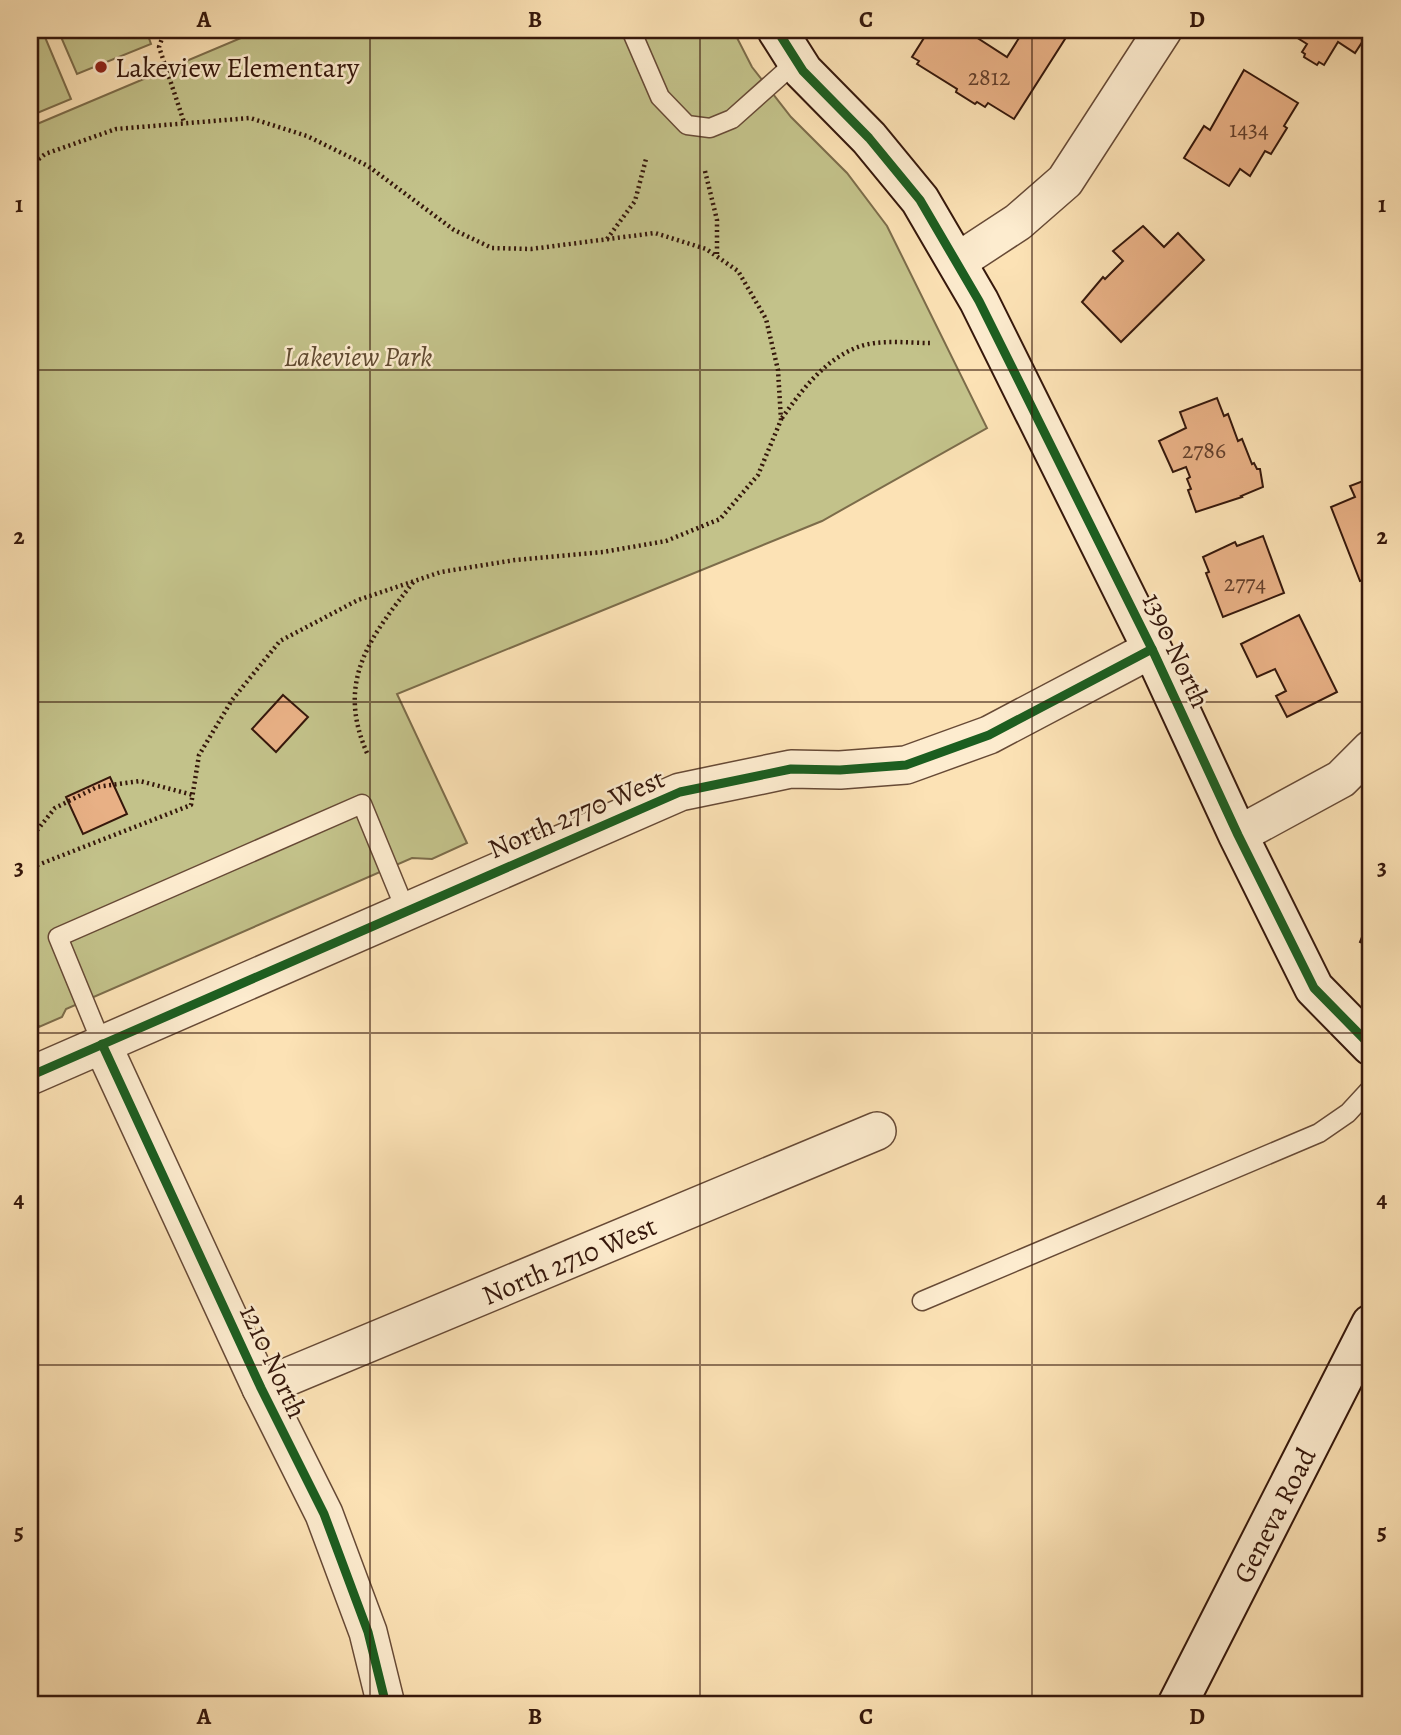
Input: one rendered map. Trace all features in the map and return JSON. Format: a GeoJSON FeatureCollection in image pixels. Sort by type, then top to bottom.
{"type":"FeatureCollection","features":[{"type":"Feature","properties":{"kind":"street"},"geometry":{"type":"LineString","coordinates":[[957,262],[1018,222],[1065,181],[1163,30]]}},
{"type":"Feature","properties":{"kind":"street","name":"1390 North"},"geometry":{"type":"LineString","coordinates":[[787,45],[803,71],[869,138],[920,200],[957,262],[1152,649],[1238,835],[1314,988],[1371,1046]]}},
{"type":"Feature","properties":{"kind":"street","name":"North 2770 West"},"geometry":{"type":"LineString","coordinates":[[30,1076],[680,792],[791,769],[840,770],[906,765],[989,736],[1152,649]]}},
{"type":"Feature","properties":{"kind":"street"},"geometry":{"type":"LineString","coordinates":[[1238,835],[1341,779],[1371,749]]}},
{"type":"Feature","properties":{"kind":"street","name":"1210 North"},"geometry":{"type":"LineString","coordinates":[[102,1044],[261,1388],[324,1514],[368,1632],[386,1705]]}},
{"type":"Feature","properties":{"kind":"street","name":"North 2710 West"},"geometry":{"type":"LineString","coordinates":[[261,1388],[877,1131]]}},
{"type":"Feature","properties":{"kind":"street","name":"Geneva Road"},"geometry":{"type":"LineString","coordinates":[[1177,1705],[1371,1324]]}},
{"type":"Feature","properties":{"kind":"lane"},"geometry":{"type":"LineString","coordinates":[[631,30],[660,97],[687,125],[710,128],[732,119],[787,45]]}},
{"type":"Feature","properties":{"kind":"lane"},"geometry":{"type":"LineString","coordinates":[[102,1044],[58,937],[96,920],[362,804],[406,911]]}},
{"type":"Feature","properties":{"kind":"lane"},"geometry":{"type":"LineString","coordinates":[[922,1301],[1319,1133],[1348,1113],[1371,1088]]}},
{"type":"Feature","properties":{"kind":"path"},"geometry":{"type":"LineString","coordinates":[[165,30],[159,47],[184,122]]}},
{"type":"Feature","properties":{"kind":"path"},"geometry":{"type":"LineString","coordinates":[[30,166],[45,154],[116,129],[250,118],[306,136],[368,166],[454,230],[492,248],[531,249],[655,233],[706,249],[738,271],[766,319],[778,370],[781,420]]}},
{"type":"Feature","properties":{"kind":"path"},"geometry":{"type":"LineString","coordinates":[[607,240],[635,201],[646,159]]}},
{"type":"Feature","properties":{"kind":"path"},"geometry":{"type":"LineString","coordinates":[[705,171],[718,220],[717,257]]}},
{"type":"Feature","properties":{"kind":"path"},"geometry":{"type":"LineString","coordinates":[[30,868],[191,804],[200,755],[232,700],[280,641],[358,600],[415,579],[515,560],[603,552],[666,541],[720,519],[758,475],[781,420],[806,384],[835,359],[859,346],[930,343]]}},
{"type":"Feature","properties":{"kind":"path"},"geometry":{"type":"LineString","coordinates":[[367,753],[358,733],[354,706],[362,656],[373,636],[415,579]]}},
{"type":"Feature","properties":{"kind":"path"},"geometry":{"type":"LineString","coordinates":[[30,839],[55,807],[97,787],[140,781],[193,795]]}},
{"type":"Feature","properties":{"kind":"green space"},"geometry":{"type":"Polygon","coordinates":[[[30,30],[42,30],[71,99],[30,116],[30,30]]]}},
{"type":"Feature","properties":{"kind":"green space"},"geometry":{"type":"Polygon","coordinates":[[[58,30],[146,30],[151,44],[77,74],[58,30]]]}},
{"type":"Feature","properties":{"kind":"green space","name":"Lakeview Park"},"geometry":{"type":"Polygon","coordinates":[[[260,30],[733,30],[752,67],[791,117],[847,173],[887,226],[987,428],[822,521],[397,694],[467,843],[432,859],[412,858],[66,1009],[62,1017],[39,1027],[30,1007],[30,127],[260,30]]]}},
{"type":"Feature","properties":{"kind":"building"},"geometry":{"type":"Polygon","coordinates":[[[929,30],[965,30],[1007,57],[1024,30],[1051,30],[1065,39],[1014,119],[988,103],[985,107],[977,102],[975,104],[956,92],[957,89],[917,64],[919,61],[912,57],[929,30]]]}},
{"type":"Feature","properties":{"kind":"building"},"geometry":{"type":"Polygon","coordinates":[[[1370,30],[1355,53],[1338,42],[1324,65],[1319,62],[1317,65],[1304,57],[1302,52],[1307,44],[1288,32],[1370,30]]]}},
{"type":"Feature","properties":{"kind":"building"},"geometry":{"type":"Polygon","coordinates":[[[1244,70],[1298,103],[1271,154],[1265,151],[1250,176],[1240,169],[1229,186],[1184,158],[1204,126],[1210,130],[1244,70]]]}},
{"type":"Feature","properties":{"kind":"building"},"geometry":{"type":"Polygon","coordinates":[[[1143,226],[1164,247],[1178,233],[1204,260],[1121,342],[1082,302],[1103,277],[1105,279],[1123,261],[1113,251],[1143,226]]]}},
{"type":"Feature","properties":{"kind":"building"},"geometry":{"type":"Polygon","coordinates":[[[1217,398],[1224,416],[1228,414],[1238,441],[1242,439],[1252,464],[1260,469],[1263,487],[1196,512],[1188,490],[1191,489],[1187,479],[1190,477],[1186,467],[1173,472],[1159,441],[1186,428],[1180,412],[1217,398]]]}},
{"type":"Feature","properties":{"kind":"building"},"geometry":{"type":"Polygon","coordinates":[[[1371,478],[1371,577],[1360,581],[1331,507],[1355,497],[1350,486],[1371,478]]]}},
{"type":"Feature","properties":{"kind":"building"},"geometry":{"type":"Polygon","coordinates":[[[1263,536],[1284,593],[1223,617],[1206,573],[1209,572],[1203,557],[1235,542],[1237,546],[1263,536]]]}},
{"type":"Feature","properties":{"kind":"building"},"geometry":{"type":"Polygon","coordinates":[[[1299,615],[1337,692],[1287,717],[1276,696],[1286,691],[1275,669],[1257,677],[1241,644],[1299,615]]]}},
{"type":"Feature","properties":{"kind":"building"},"geometry":{"type":"Polygon","coordinates":[[[283,695],[308,717],[276,752],[252,729],[283,695]]]}},
{"type":"Feature","properties":{"kind":"building"},"geometry":{"type":"Polygon","coordinates":[[[110,777],[127,814],[83,834],[66,797],[110,777]]]}},
{"type":"Feature","properties":{"kind":"building"},"geometry":{"type":"Polygon","coordinates":[[[1371,915],[1371,947],[1360,942],[1371,915]]]}},
{"type":"Feature","properties":{"kind":"cycle path"},"geometry":{"type":"LineString","coordinates":[[777,30],[803,71],[869,138],[920,200],[979,301],[1152,649],[1238,835],[1314,988],[1371,1046]]}},
{"type":"Feature","properties":{"kind":"cycle path"},"geometry":{"type":"LineString","coordinates":[[30,1076],[680,792],[791,769],[840,770],[906,765],[989,735],[1152,649]]}},
{"type":"Feature","properties":{"kind":"cycle path"},"geometry":{"type":"LineString","coordinates":[[102,1044],[261,1388],[324,1514],[368,1632],[386,1705]]}},
{"type":"Feature","properties":{"kind":"place","name":"Lakeview Elementary"},"geometry":{"type":"Point","coordinates":[101,67]}}]}
